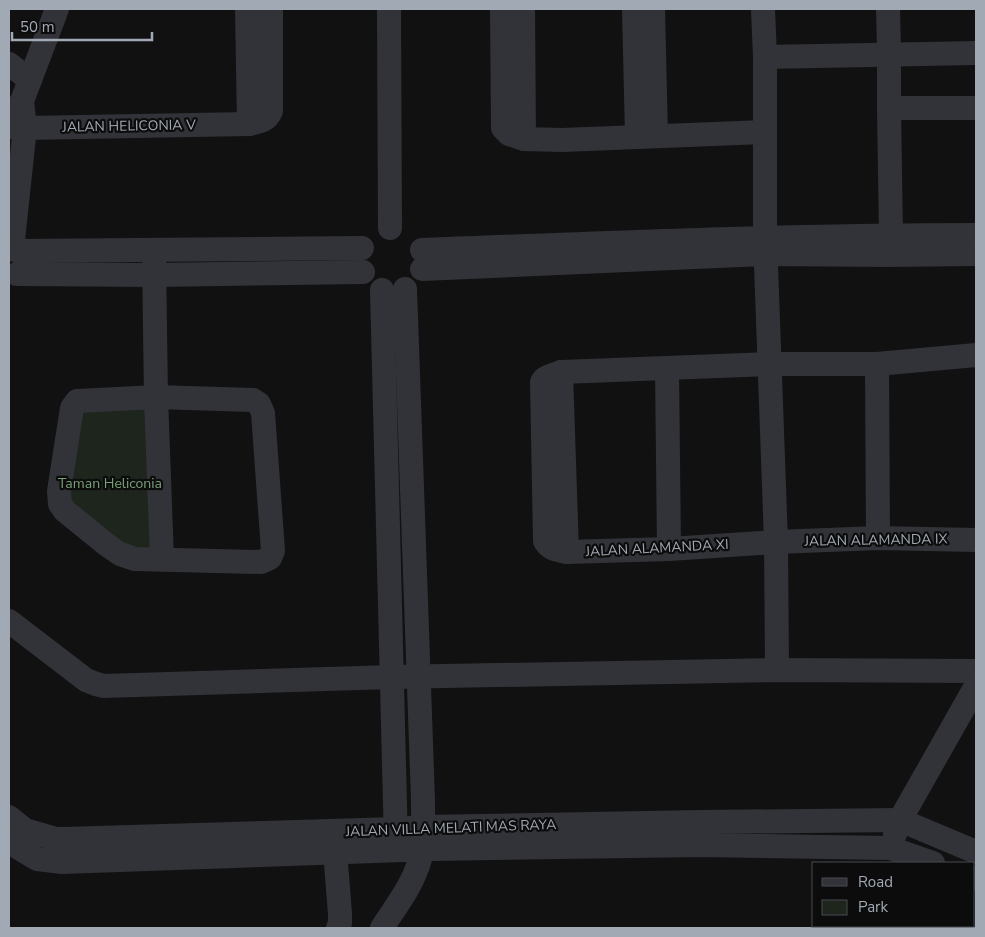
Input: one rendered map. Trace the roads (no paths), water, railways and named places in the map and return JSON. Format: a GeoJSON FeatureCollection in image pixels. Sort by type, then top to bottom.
{"type":"FeatureCollection","features":[{"type":"Feature","properties":{"kind":"street"},"geometry":{"type":"LineString","coordinates":[[19,111],[57,9]]}},
{"type":"Feature","properties":{"kind":"street"},"geometry":{"type":"LineString","coordinates":[[247,9],[249,124],[265,120],[271,111],[271,9]]}},
{"type":"Feature","properties":{"kind":"street"},"geometry":{"type":"LineString","coordinates":[[389,9],[390,228]]}},
{"type":"Feature","properties":{"kind":"street"},"geometry":{"type":"LineString","coordinates":[[502,9],[503,128],[509,134],[524,138],[562,140],[765,132]]}},
{"type":"Feature","properties":{"kind":"street"},"geometry":{"type":"LineString","coordinates":[[523,9],[524,138]]}},
{"type":"Feature","properties":{"kind":"street"},"geometry":{"type":"LineString","coordinates":[[634,9],[646,136]]}},
{"type":"Feature","properties":{"kind":"street"},"geometry":{"type":"LineString","coordinates":[[646,136],[653,9]]}},
{"type":"Feature","properties":{"kind":"street"},"geometry":{"type":"LineString","coordinates":[[763,9],[766,246],[776,542],[777,670]]}},
{"type":"Feature","properties":{"kind":"street"},"geometry":{"type":"LineString","coordinates":[[888,9],[891,235]]}},
{"type":"Feature","properties":{"kind":"street"},"geometry":{"type":"LineString","coordinates":[[765,57],[976,53]]}},
{"type":"Feature","properties":{"kind":"street"},"geometry":{"type":"LineString","coordinates":[[9,64],[19,111],[13,257]]}},
{"type":"Feature","properties":{"kind":"street"},"geometry":{"type":"LineString","coordinates":[[889,108],[976,108]]}},
{"type":"Feature","properties":{"kind":"street","name":"JALAN HELICONIA V"},"geometry":{"type":"LineString","coordinates":[[19,111],[249,124]]}},
{"type":"Feature","properties":{"kind":"street"},"geometry":{"type":"LineString","coordinates":[[397,228],[410,234],[415,238],[422,259],[418,277],[412,284],[393,289],[371,283],[363,272],[360,260],[362,248],[369,238],[378,231],[397,228]]}},
{"type":"Feature","properties":{"kind":"street"},"geometry":{"type":"LineString","coordinates":[[422,259],[766,246],[891,235],[976,235]]}},
{"type":"Feature","properties":{"kind":"street"},"geometry":{"type":"LineString","coordinates":[[766,246],[888,255],[976,254]]}},
{"type":"Feature","properties":{"kind":"street"},"geometry":{"type":"LineString","coordinates":[[13,257],[154,250],[362,248]]}},
{"type":"Feature","properties":{"kind":"street"},"geometry":{"type":"LineString","coordinates":[[154,250],[156,397],[162,559]]}},
{"type":"Feature","properties":{"kind":"street"},"geometry":{"type":"LineString","coordinates":[[13,257],[154,275],[363,272]]}},
{"type":"Feature","properties":{"kind":"street"},"geometry":{"type":"LineString","coordinates":[[382,928],[410,885],[420,858],[423,790],[419,677],[393,289]]}},
{"type":"Feature","properties":{"kind":"street"},"geometry":{"type":"LineString","coordinates":[[393,289],[392,677],[396,840]]}},
{"type":"Feature","properties":{"kind":"street"},"geometry":{"type":"LineString","coordinates":[[669,549],[667,368],[770,364],[877,364],[976,355]]}},
{"type":"Feature","properties":{"kind":"street"},"geometry":{"type":"LineString","coordinates":[[877,364],[878,538]]}},
{"type":"Feature","properties":{"kind":"street","name":"JALAN ALAMANDA XI"},"geometry":{"type":"LineString","coordinates":[[667,368],[561,372],[544,379],[542,382],[545,541],[548,546],[567,552],[669,549],[776,542]]}},
{"type":"Feature","properties":{"kind":"street"},"geometry":{"type":"LineString","coordinates":[[156,397],[253,400],[259,404],[263,412],[273,551],[270,558],[261,562],[162,559],[135,559],[120,554],[65,511],[60,504],[59,491],[72,408],[77,401],[156,397]]}},
{"type":"Feature","properties":{"kind":"street","name":"JALAN ALAMANDA IX"},"geometry":{"type":"LineString","coordinates":[[776,542],[878,538],[976,540]]}},
{"type":"Feature","properties":{"kind":"street"},"geometry":{"type":"LineString","coordinates":[[9,621],[86,680],[104,686],[392,677],[777,670],[976,671]]}},
{"type":"Feature","properties":{"kind":"street"},"geometry":{"type":"LineString","coordinates":[[888,855],[900,820],[976,686]]}},
{"type":"Feature","properties":{"kind":"street","name":"JALAN VILLA MELATI MAS RAYA"},"geometry":{"type":"LineString","coordinates":[[9,817],[25,830],[56,839],[63,851]]}},
{"type":"Feature","properties":{"kind":"street"},"geometry":{"type":"LineString","coordinates":[[900,820],[976,852]]}},
{"type":"Feature","properties":{"kind":"street","name":"JALAN VILLA MELATI MAS RAYA"},"geometry":{"type":"LineString","coordinates":[[9,842],[38,859],[63,851],[396,840],[700,822],[900,820]]}},
{"type":"Feature","properties":{"kind":"street"},"geometry":{"type":"LineString","coordinates":[[700,822],[701,845]]}},
{"type":"Feature","properties":{"kind":"street","name":"JALAN VILLA MELATI MAS RAYA"},"geometry":{"type":"LineString","coordinates":[[422,838],[701,845],[888,855],[927,862]]}},
{"type":"Feature","properties":{"kind":"street"},"geometry":{"type":"LineString","coordinates":[[335,842],[340,914],[338,928]]}},
{"type":"Feature","properties":{"kind":"park label","name":"Taman Heliconia"},"geometry":{"type":"Point","coordinates":[110,483]}}]}
